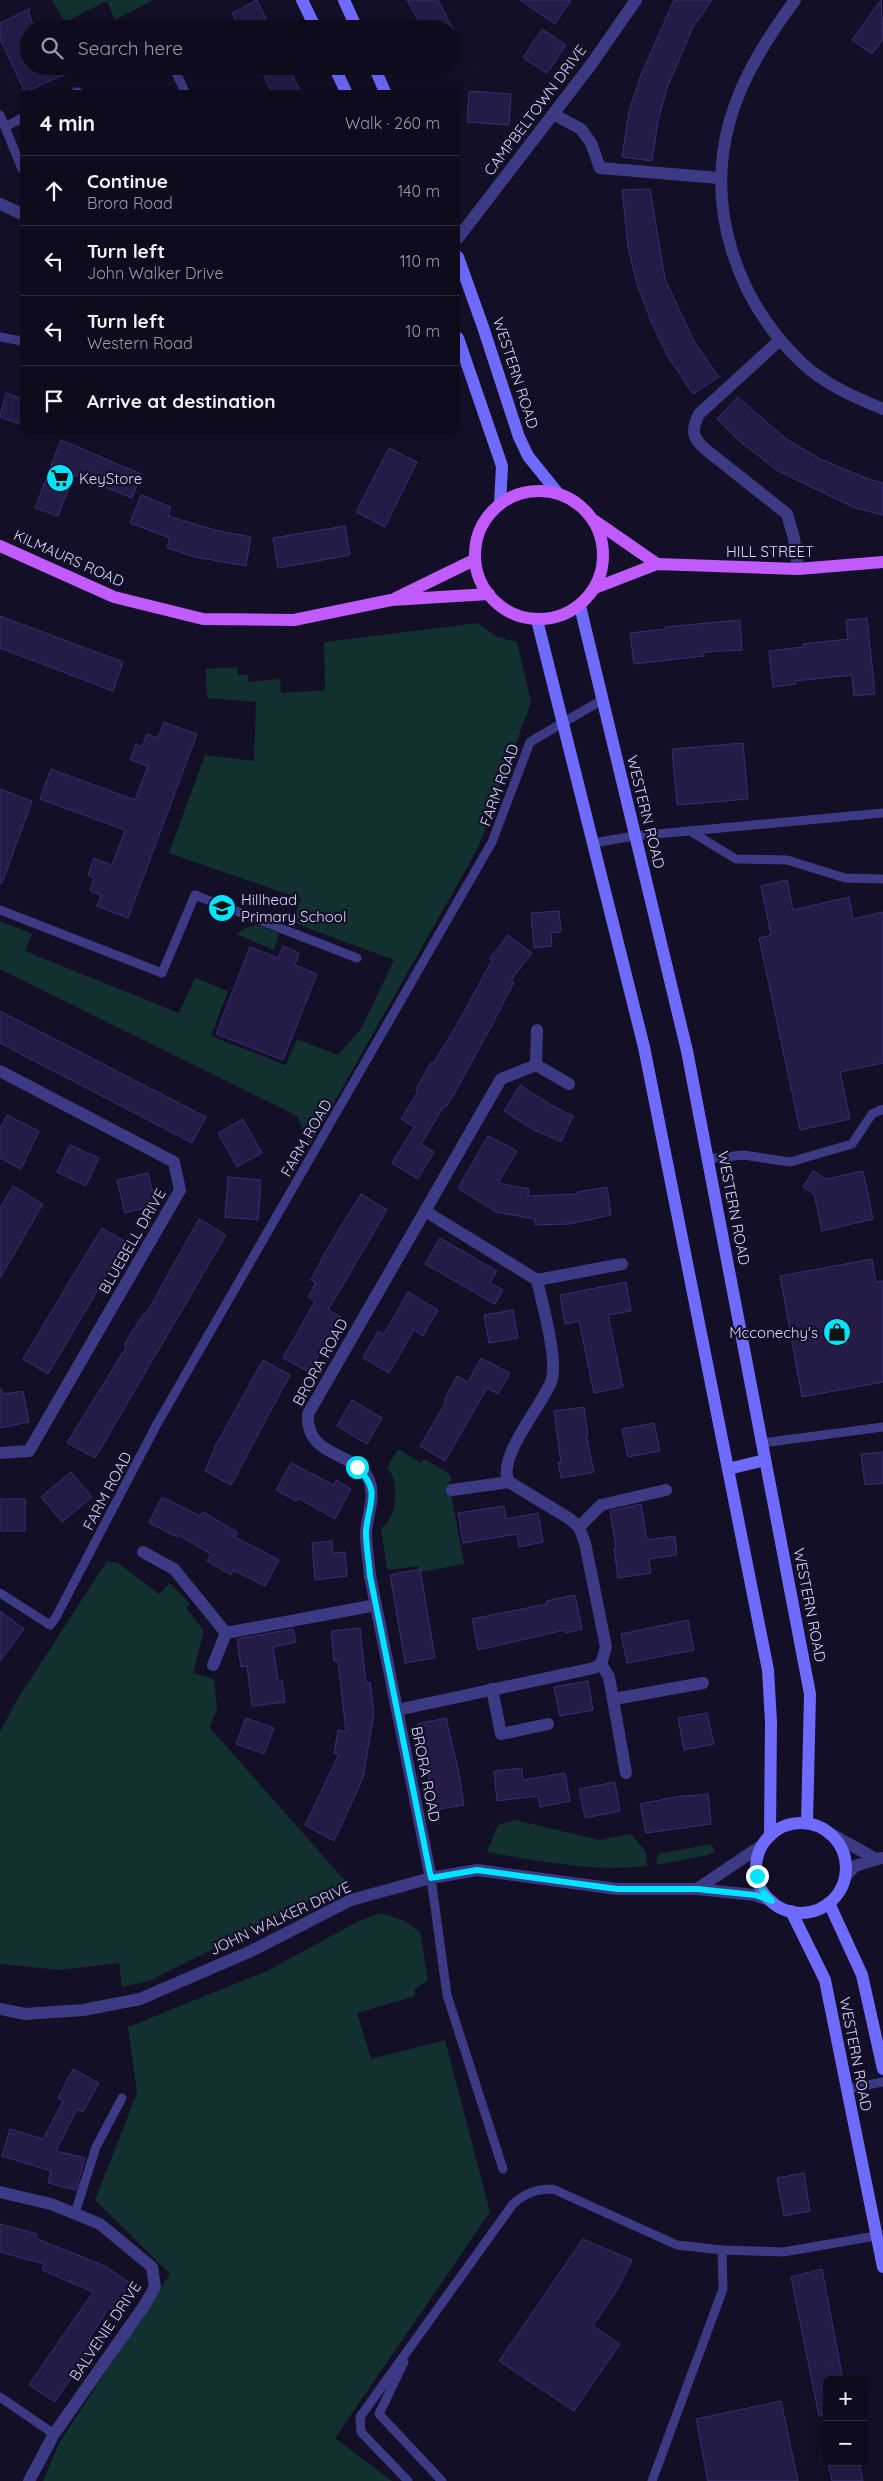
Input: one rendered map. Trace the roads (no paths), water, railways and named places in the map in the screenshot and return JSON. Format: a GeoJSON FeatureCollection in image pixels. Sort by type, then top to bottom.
{"type":"FeatureCollection","features":[{"type":"Feature","properties":{"kind":"main road"},"geometry":{"type":"LineString","coordinates":[[302,0],[312,20]]}},
{"type":"Feature","properties":{"kind":"main road"},"geometry":{"type":"LineString","coordinates":[[344,0],[353,20]]}},
{"type":"Feature","properties":{"kind":"main road"},"geometry":{"type":"LineString","coordinates":[[338,75],[345,90]]}},
{"type":"Feature","properties":{"kind":"main road"},"geometry":{"type":"LineString","coordinates":[[378,75],[384,90]]}},
{"type":"Feature","properties":{"kind":"main road","name":"WESTERN ROAD"},"geometry":{"type":"LineString","coordinates":[[460,262],[528,456],[557,492]]}},
{"type":"Feature","properties":{"kind":"main road"},"geometry":{"type":"LineString","coordinates":[[460,344],[502,466],[500,504]]}},
{"type":"Feature","properties":{"kind":"main road"},"geometry":{"type":"LineString","coordinates":[[595,521],[603,542],[603,567],[595,588],[580,606],[560,616],[537,620],[515,615],[496,603],[480,581],[474,560],[480,529],[492,510],[500,504],[512,496],[534,490],[557,492],[577,502],[595,521],[656,564]]}},
{"type":"Feature","properties":{"kind":"main road","name":"KILMAURS ROAD"},"geometry":{"type":"LineString","coordinates":[[0,546],[114,598],[203,619],[294,620],[391,600],[489,594]]}},
{"type":"Feature","properties":{"kind":"main road","name":"KILMAURS ROAD"},"geometry":{"type":"LineString","coordinates":[[391,600],[474,560]]}},
{"type":"Feature","properties":{"kind":"main road","name":"HILL STREET"},"geometry":{"type":"LineString","coordinates":[[595,588],[656,564],[798,569],[883,562]]}},
{"type":"Feature","properties":{"kind":"main road","name":"WESTERN ROAD"},"geometry":{"type":"LineString","coordinates":[[580,606],[687,1051],[810,1694],[807,1823]]}},
{"type":"Feature","properties":{"kind":"main road"},"geometry":{"type":"LineString","coordinates":[[537,620],[644,1047],[768,1670],[771,1722],[770,1836]]}},
{"type":"Feature","properties":{"kind":"main road"},"geometry":{"type":"LineString","coordinates":[[728,1470],[765,1460]]}},
{"type":"Feature","properties":{"kind":"main road"},"geometry":{"type":"LineString","coordinates":[[793,1823],[807,1823],[821,1827],[832,1835],[842,1847],[846,1862],[845,1877],[839,1892],[829,1903],[817,1910],[804,1913],[791,1911],[772,1901],[762,1890],[757,1876],[757,1861],[761,1846],[780,1828],[793,1823]]}},
{"type":"Feature","properties":{"kind":"main road","name":"WESTERN ROAD"},"geometry":{"type":"LineString","coordinates":[[829,1903],[862,1975],[883,2069]]}},
{"type":"Feature","properties":{"kind":"main road","name":"WESTERN ROAD"},"geometry":{"type":"LineString","coordinates":[[791,1911],[825,1980],[883,2267]]}},
{"type":"Feature","properties":{"kind":"street","name":"CAMPBELTOWN DRIVE"},"geometry":{"type":"LineString","coordinates":[[460,235],[553,114],[636,0]]}},
{"type":"Feature","properties":{"kind":"street"},"geometry":{"type":"LineString","coordinates":[[795,0],[765,41],[746,78],[730,120],[719,178],[729,244],[740,275],[756,308],[780,340],[802,363],[834,386],[854,398],[883,409]]}},
{"type":"Feature","properties":{"kind":"street"},"geometry":{"type":"LineString","coordinates":[[553,114],[582,128],[591,143],[600,168],[719,178]]}},
{"type":"Feature","properties":{"kind":"street"},"geometry":{"type":"LineString","coordinates":[[0,204],[20,213]]}},
{"type":"Feature","properties":{"kind":"street"},"geometry":{"type":"LineString","coordinates":[[780,340],[699,414],[694,430],[695,440],[787,514],[794,538],[798,569]]}},
{"type":"Feature","properties":{"kind":"street"},"geometry":{"type":"LineString","coordinates":[[537,1030],[536,1065],[569,1084]]}},
{"type":"Feature","properties":{"kind":"street","name":"BRORA ROAD"},"geometry":{"type":"LineString","coordinates":[[431,1878],[370,1576],[366,1532],[372,1501],[369,1479],[357,1467],[317,1443],[307,1428],[308,1414],[501,1079],[536,1065]]}},
{"type":"Feature","properties":{"kind":"street","name":"BLUEBELL DRIVE"},"geometry":{"type":"LineString","coordinates":[[0,1071],[174,1162],[180,1190],[29,1451],[0,1453]]}},
{"type":"Feature","properties":{"kind":"street"},"geometry":{"type":"LineString","coordinates":[[425,1211],[537,1280],[622,1264]]}},
{"type":"Feature","properties":{"kind":"street"},"geometry":{"type":"LineString","coordinates":[[397,1710],[594,1668],[601,1664],[606,1646],[586,1543],[579,1527],[570,1519],[509,1482],[505,1475],[508,1458],[551,1382],[554,1365],[537,1280]]}},
{"type":"Feature","properties":{"kind":"street"},"geometry":{"type":"LineString","coordinates":[[452,1490],[509,1482]]}},
{"type":"Feature","properties":{"kind":"street"},"geometry":{"type":"LineString","coordinates":[[579,1527],[601,1505],[666,1490]]}},
{"type":"Feature","properties":{"kind":"street"},"geometry":{"type":"LineString","coordinates":[[143,1552],[174,1569],[226,1633]]}},
{"type":"Feature","properties":{"kind":"street"},"geometry":{"type":"LineString","coordinates":[[226,1633],[376,1605]]}},
{"type":"Feature","properties":{"kind":"street"},"geometry":{"type":"LineString","coordinates":[[213,1664],[226,1633]]}},
{"type":"Feature","properties":{"kind":"street"},"geometry":{"type":"LineString","coordinates":[[601,1664],[609,1677],[626,1773]]}},
{"type":"Feature","properties":{"kind":"street"},"geometry":{"type":"LineString","coordinates":[[614,1699],[703,1684]]}},
{"type":"Feature","properties":{"kind":"street"},"geometry":{"type":"LineString","coordinates":[[492,1689],[501,1734],[548,1724]]}},
{"type":"Feature","properties":{"kind":"street"},"geometry":{"type":"LineString","coordinates":[[832,1835],[879,1858]]}},
{"type":"Feature","properties":{"kind":"street"},"geometry":{"type":"LineString","coordinates":[[697,1889],[761,1846]]}},
{"type":"Feature","properties":{"kind":"street"},"geometry":{"type":"LineString","coordinates":[[845,1877],[855,1866],[879,1858]]}},
{"type":"Feature","properties":{"kind":"street","name":"JOHN WALKER DRIVE"},"geometry":{"type":"LineString","coordinates":[[0,2009],[24,2014],[83,2010],[140,2000],[252,1951],[351,1900],[431,1878],[477,1870],[617,1889],[697,1889],[755,1895],[772,1901]]}},
{"type":"Feature","properties":{"kind":"street","name":"BALVENIE DRIVE"},"geometry":{"type":"LineString","coordinates":[[0,2192],[75,2213],[100,2224],[152,2266],[155,2287],[144,2306],[54,2434],[30,2481]]}},
{"type":"Feature","properties":{"kind":"lane"},"geometry":{"type":"LineString","coordinates":[[177,75],[184,90]]}},
{"type":"Feature","properties":{"kind":"lane"},"geometry":{"type":"LineString","coordinates":[[0,115],[20,163]]}},
{"type":"Feature","properties":{"kind":"lane"},"geometry":{"type":"LineString","coordinates":[[5,127],[20,119]]}},
{"type":"Feature","properties":{"kind":"lane"},"geometry":{"type":"LineString","coordinates":[[0,337],[20,341]]}},
{"type":"Feature","properties":{"kind":"lane","name":"FARM ROAD"},"geometry":{"type":"LineString","coordinates":[[0,1593],[50,1625],[56,1617],[157,1424],[492,842],[530,742],[562,721],[602,700]]}},
{"type":"Feature","properties":{"kind":"lane"},"geometry":{"type":"LineString","coordinates":[[593,843],[636,836],[883,814]]}},
{"type":"Feature","properties":{"kind":"lane"},"geometry":{"type":"LineString","coordinates":[[690,831],[736,859],[787,860],[845,878],[883,879]]}},
{"type":"Feature","properties":{"kind":"lane"},"geometry":{"type":"LineString","coordinates":[[0,910],[162,973],[195,895],[357,958]]}},
{"type":"Feature","properties":{"kind":"lane"},"geometry":{"type":"LineString","coordinates":[[708,1159],[744,1155],[790,1162],[852,1144],[872,1114],[883,1109]]}},
{"type":"Feature","properties":{"kind":"lane"},"geometry":{"type":"LineString","coordinates":[[762,1443],[883,1427]]}},
{"type":"Feature","properties":{"kind":"lane"},"geometry":{"type":"LineString","coordinates":[[431,1878],[447,1995],[503,2168]]}},
{"type":"Feature","properties":{"kind":"lane"},"geometry":{"type":"LineString","coordinates":[[847,2089],[883,2082]]}},
{"type":"Feature","properties":{"kind":"lane"},"geometry":{"type":"LineString","coordinates":[[75,2213],[96,2147],[122,2098]]}},
{"type":"Feature","properties":{"kind":"lane"},"geometry":{"type":"LineString","coordinates":[[408,2481],[361,2432],[360,2417],[513,2204],[526,2193],[538,2189],[553,2189],[677,2244],[722,2250],[783,2252],[876,2236]]}},
{"type":"Feature","properties":{"kind":"lane"},"geometry":{"type":"LineString","coordinates":[[652,2481],[724,2289],[722,2250]]}},
{"type":"Feature","properties":{"kind":"lane"},"geometry":{"type":"LineString","coordinates":[[408,2352],[379,2414],[442,2481]]}},
{"type":"Feature","properties":{"kind":"lane"},"geometry":{"type":"LineString","coordinates":[[0,2397],[54,2434]]}},
{"type":"Feature","properties":{"kind":"place","name":"KeyStore"},"geometry":{"type":"Point","coordinates":[60,478]}},
{"type":"Feature","properties":{"kind":"place","name":"Hillhead Primary School"},"geometry":{"type":"Point","coordinates":[222,908]}},
{"type":"Feature","properties":{"kind":"place","name":"Mcconechy's"},"geometry":{"type":"Point","coordinates":[837,1332]}}]}
